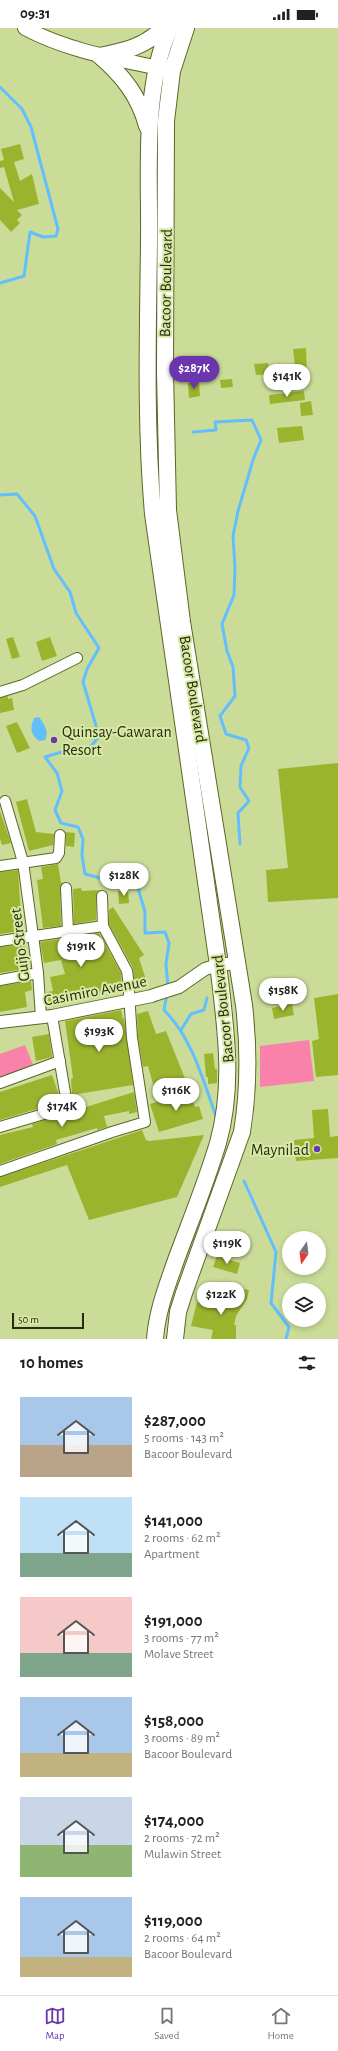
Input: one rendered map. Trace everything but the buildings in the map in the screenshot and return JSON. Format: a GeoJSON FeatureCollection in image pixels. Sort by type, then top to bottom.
{"type":"FeatureCollection","features":[{"type":"Feature","properties":{"kind":"main road"},"geometry":{"type":"LineString","coordinates":[[25,28],[52,41],[100,56],[164,70]]}},
{"type":"Feature","properties":{"kind":"main road"},"geometry":{"type":"LineString","coordinates":[[100,56],[132,50],[147,42],[163,28]]}},
{"type":"Feature","properties":{"kind":"main road","name":"Bacoor Boulevard"},"geometry":{"type":"LineString","coordinates":[[170,28],[164,70],[168,94],[166,136],[165,372],[168,510],[182,622],[193,682],[247,1031],[249,1062],[246,1108],[242,1132],[184,1293],[178,1312],[175,1339]]}},
{"type":"Feature","properties":{"kind":"main road","name":"Bacoor Boulevard"},"geometry":{"type":"LineString","coordinates":[[156,1339],[159,1310],[217,1144],[227,1097],[226,1035],[218,965],[151,493],[148,322],[150,139],[153,93],[186,28]]}},
{"type":"Feature","properties":{"kind":"main road"},"geometry":{"type":"LineString","coordinates":[[100,56],[116,70],[131,88],[144,115],[150,139]]}},
{"type":"Feature","properties":{"kind":"street"},"geometry":{"type":"LineString","coordinates":[[0,692],[23,685],[77,658]]}},
{"type":"Feature","properties":{"kind":"street","name":"Guijo Street"},"geometry":{"type":"LineString","coordinates":[[0,1127],[66,1107],[68,1102],[60,1062],[47,1017],[38,973],[24,862],[5,801]]}},
{"type":"Feature","properties":{"kind":"street"},"geometry":{"type":"LineString","coordinates":[[0,866],[56,858],[59,853],[60,835]]}},
{"type":"Feature","properties":{"kind":"street"},"geometry":{"type":"LineString","coordinates":[[66,888],[68,931]]}},
{"type":"Feature","properties":{"kind":"street"},"geometry":{"type":"LineString","coordinates":[[0,1171],[145,1122],[132,1038],[127,971],[103,926],[102,896]]}},
{"type":"Feature","properties":{"kind":"street"},"geometry":{"type":"LineString","coordinates":[[0,941],[103,926]]}},
{"type":"Feature","properties":{"kind":"street","name":"Casimiro Avenue"},"geometry":{"type":"LineString","coordinates":[[0,1022],[47,1017],[153,996],[178,987],[206,969],[218,965],[236,963]]}},
{"type":"Feature","properties":{"kind":"street"},"geometry":{"type":"LineString","coordinates":[[0,980],[38,973]]}},
{"type":"Feature","properties":{"kind":"street"},"geometry":{"type":"LineString","coordinates":[[0,1083],[60,1062]]}},
{"type":"Feature","properties":{"kind":"shaded area"},"geometry":{"type":"Polygon","coordinates":[[[309,1040],[314,1081],[260,1087],[260,1046],[309,1040]]]}},
{"type":"Feature","properties":{"kind":"shaded area"},"geometry":{"type":"Polygon","coordinates":[[[25,1045],[33,1065],[0,1077],[0,1054],[25,1045]]]}},
{"type":"Feature","properties":{"kind":"water"},"geometry":{"type":"Polygon","coordinates":[[[39,717],[45,725],[47,734],[45,740],[39,741],[32,733],[31,728],[34,718],[39,717]]]}},
{"type":"Feature","properties":{"kind":"waterway"},"geometry":{"type":"LineString","coordinates":[[0,87],[22,109],[31,127],[58,229],[56,236],[43,237],[30,232],[24,276],[0,283]]}},
{"type":"Feature","properties":{"kind":"waterway"},"geometry":{"type":"LineString","coordinates":[[193,432],[216,430],[215,422],[252,420],[261,440],[253,460],[238,511],[233,536],[235,568],[234,595],[222,624],[227,651],[233,667],[235,696],[220,716],[226,734],[246,740],[249,748],[241,766],[240,787],[249,801],[238,813],[240,844]]}},
{"type":"Feature","properties":{"kind":"waterway"},"geometry":{"type":"LineString","coordinates":[[0,495],[17,494],[35,516],[54,569],[70,592],[76,613],[99,648],[87,669],[83,682],[99,736],[89,749],[65,751],[45,757],[57,773],[62,791],[55,810],[61,823],[78,827],[83,839],[82,855],[85,874],[138,888],[145,912],[145,933],[165,932],[169,943],[166,964],[168,987]]}},
{"type":"Feature","properties":{"kind":"waterway"},"geometry":{"type":"LineString","coordinates":[[167,994],[164,1010],[174,1021],[190,1047],[202,1075],[217,1119]]}},
{"type":"Feature","properties":{"kind":"waterway"},"geometry":{"type":"LineString","coordinates":[[181,1030],[191,1014],[204,1010],[207,998]]}},
{"type":"Feature","properties":{"kind":"waterway"},"geometry":{"type":"LineString","coordinates":[[244,1181],[276,1252],[271,1303],[289,1327],[286,1339]]}},
{"type":"Feature","properties":{"kind":"place","name":"Quinsay-Gawaran Resort"},"geometry":{"type":"Point","coordinates":[54,740]}},
{"type":"Feature","properties":{"kind":"place","name":"Maynilad"},"geometry":{"type":"Point","coordinates":[317,1149]}}]}
